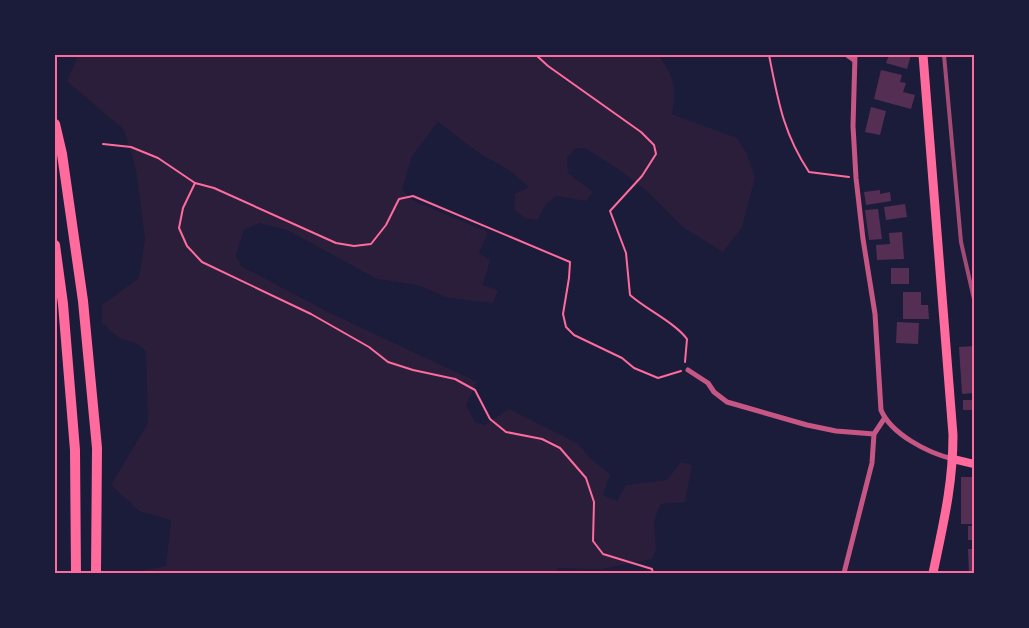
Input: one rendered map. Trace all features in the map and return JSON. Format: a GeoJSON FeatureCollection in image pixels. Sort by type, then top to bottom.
{"type":"FeatureCollection","features":[{"type":"Feature","properties":{"kind":"highway"},"geometry":{"type":"LineString","coordinates":[[55,124],[62,154],[83,301],[96,438],[96,573]]}},
{"type":"Feature","properties":{"kind":"highway"},"geometry":{"type":"LineString","coordinates":[[55,245],[63,304],[75,450],[76,573]]}},
{"type":"Feature","properties":{"kind":"main road"},"geometry":{"type":"LineString","coordinates":[[923,55],[938,228],[953,459],[949,499],[933,573]]}},
{"type":"Feature","properties":{"kind":"main road"},"geometry":{"type":"LineString","coordinates":[[953,459],[974,464]]}},
{"type":"Feature","properties":{"kind":"street"},"geometry":{"type":"LineString","coordinates":[[847,55],[854,58],[853,126],[856,178],[863,239],[875,314],[881,410],[884,419],[891,427],[925,449],[940,456],[953,459]]}},
{"type":"Feature","properties":{"kind":"street"},"geometry":{"type":"LineString","coordinates":[[688,370],[708,383],[714,392],[727,402],[807,426],[836,431],[874,434]]}},
{"type":"Feature","properties":{"kind":"street"},"geometry":{"type":"LineString","coordinates":[[844,573],[872,463],[874,434],[884,419]]}},
{"type":"Feature","properties":{"kind":"path"},"geometry":{"type":"LineString","coordinates":[[103,144],[131,147],[158,158],[195,183],[214,188],[336,243],[354,246],[371,244],[386,225],[399,199],[413,196],[570,262],[563,314],[566,327],[574,335],[622,358],[634,368],[658,378],[688,370],[684,360],[687,339],[681,331],[642,306],[630,295],[626,253],[610,211],[642,176],[656,154],[654,145],[641,132],[548,66],[536,55]]}},
{"type":"Feature","properties":{"kind":"path"},"geometry":{"type":"LineString","coordinates":[[769,55],[780,111],[792,142],[809,172],[856,178]]}},
{"type":"Feature","properties":{"kind":"path"},"geometry":{"type":"LineString","coordinates":[[195,183],[183,208],[179,228],[187,246],[202,262],[310,314],[369,347],[388,362],[413,370],[455,379],[475,390],[490,419],[506,432],[542,439],[560,448],[586,478],[594,502],[593,541],[603,554],[652,569],[653,573]]}},
{"type":"Feature","properties":{"kind":"shaded area"},"geometry":{"type":"Polygon","coordinates":[[[78,55],[658,55],[668,70],[673,83],[672,114],[737,138],[747,154],[755,178],[742,227],[723,252],[684,228],[648,192],[621,171],[585,148],[576,148],[567,158],[568,173],[593,192],[586,201],[557,196],[547,203],[537,220],[525,218],[514,210],[515,194],[529,187],[509,170],[479,153],[438,122],[412,156],[402,190],[414,201],[488,232],[479,253],[490,260],[483,285],[498,290],[493,303],[449,298],[417,285],[377,279],[287,230],[259,223],[244,230],[236,255],[241,266],[328,312],[477,382],[466,405],[475,422],[485,425],[509,409],[577,443],[593,461],[610,474],[603,495],[617,501],[626,485],[667,480],[681,462],[692,465],[685,502],[661,504],[654,520],[656,550],[652,559],[601,569],[558,568],[556,573],[130,573],[166,566],[171,520],[139,511],[111,485],[148,423],[146,351],[136,343],[119,338],[102,323],[102,305],[139,278],[145,239],[136,169],[124,130],[67,81],[78,55]]]}},
{"type":"Feature","properties":{"kind":"building"},"geometry":{"type":"Polygon","coordinates":[[[889,55],[911,55],[907,69],[886,63],[889,55]]]}},
{"type":"Feature","properties":{"kind":"building"},"geometry":{"type":"Polygon","coordinates":[[[881,70],[902,75],[900,82],[906,83],[903,92],[915,95],[911,109],[874,99],[881,70]]]}},
{"type":"Feature","properties":{"kind":"building"},"geometry":{"type":"Polygon","coordinates":[[[871,107],[886,111],[880,135],[865,132],[871,107]]]}},
{"type":"Feature","properties":{"kind":"building"},"geometry":{"type":"Polygon","coordinates":[[[880,190],[880,194],[890,192],[891,201],[866,205],[864,192],[880,190]]]}},
{"type":"Feature","properties":{"kind":"building"},"geometry":{"type":"Polygon","coordinates":[[[905,204],[907,217],[886,220],[884,207],[905,204]]]}},
{"type":"Feature","properties":{"kind":"building"},"geometry":{"type":"Polygon","coordinates":[[[878,209],[882,239],[869,240],[865,210],[878,209]]]}},
{"type":"Feature","properties":{"kind":"building"},"geometry":{"type":"Polygon","coordinates":[[[902,232],[904,259],[877,260],[876,245],[890,244],[889,233],[902,232]]]}},
{"type":"Feature","properties":{"kind":"building"},"geometry":{"type":"Polygon","coordinates":[[[891,268],[909,268],[909,284],[891,284],[891,268]]]}},
{"type":"Feature","properties":{"kind":"building"},"geometry":{"type":"Polygon","coordinates":[[[903,292],[921,292],[921,305],[928,305],[929,319],[903,319],[903,292]]]}},
{"type":"Feature","properties":{"kind":"building"},"geometry":{"type":"Polygon","coordinates":[[[897,322],[919,323],[918,344],[896,343],[897,322]]]}},
{"type":"Feature","properties":{"kind":"building"},"geometry":{"type":"Polygon","coordinates":[[[974,346],[974,393],[962,394],[959,347],[974,346]]]}},
{"type":"Feature","properties":{"kind":"building"},"geometry":{"type":"Polygon","coordinates":[[[963,400],[974,400],[974,410],[963,410],[963,400]]]}},
{"type":"Feature","properties":{"kind":"building"},"geometry":{"type":"Polygon","coordinates":[[[961,477],[974,477],[974,524],[961,524],[961,477]]]}},
{"type":"Feature","properties":{"kind":"building"},"geometry":{"type":"Polygon","coordinates":[[[968,526],[974,526],[974,540],[968,540],[968,526]]]}},
{"type":"Feature","properties":{"kind":"building"},"geometry":{"type":"Polygon","coordinates":[[[968,549],[974,549],[974,573],[969,573],[968,549]]]}},
{"type":"Feature","properties":{"kind":"railway"},"geometry":{"type":"LineString","coordinates":[[944,55],[961,242],[974,299]]}}]}
